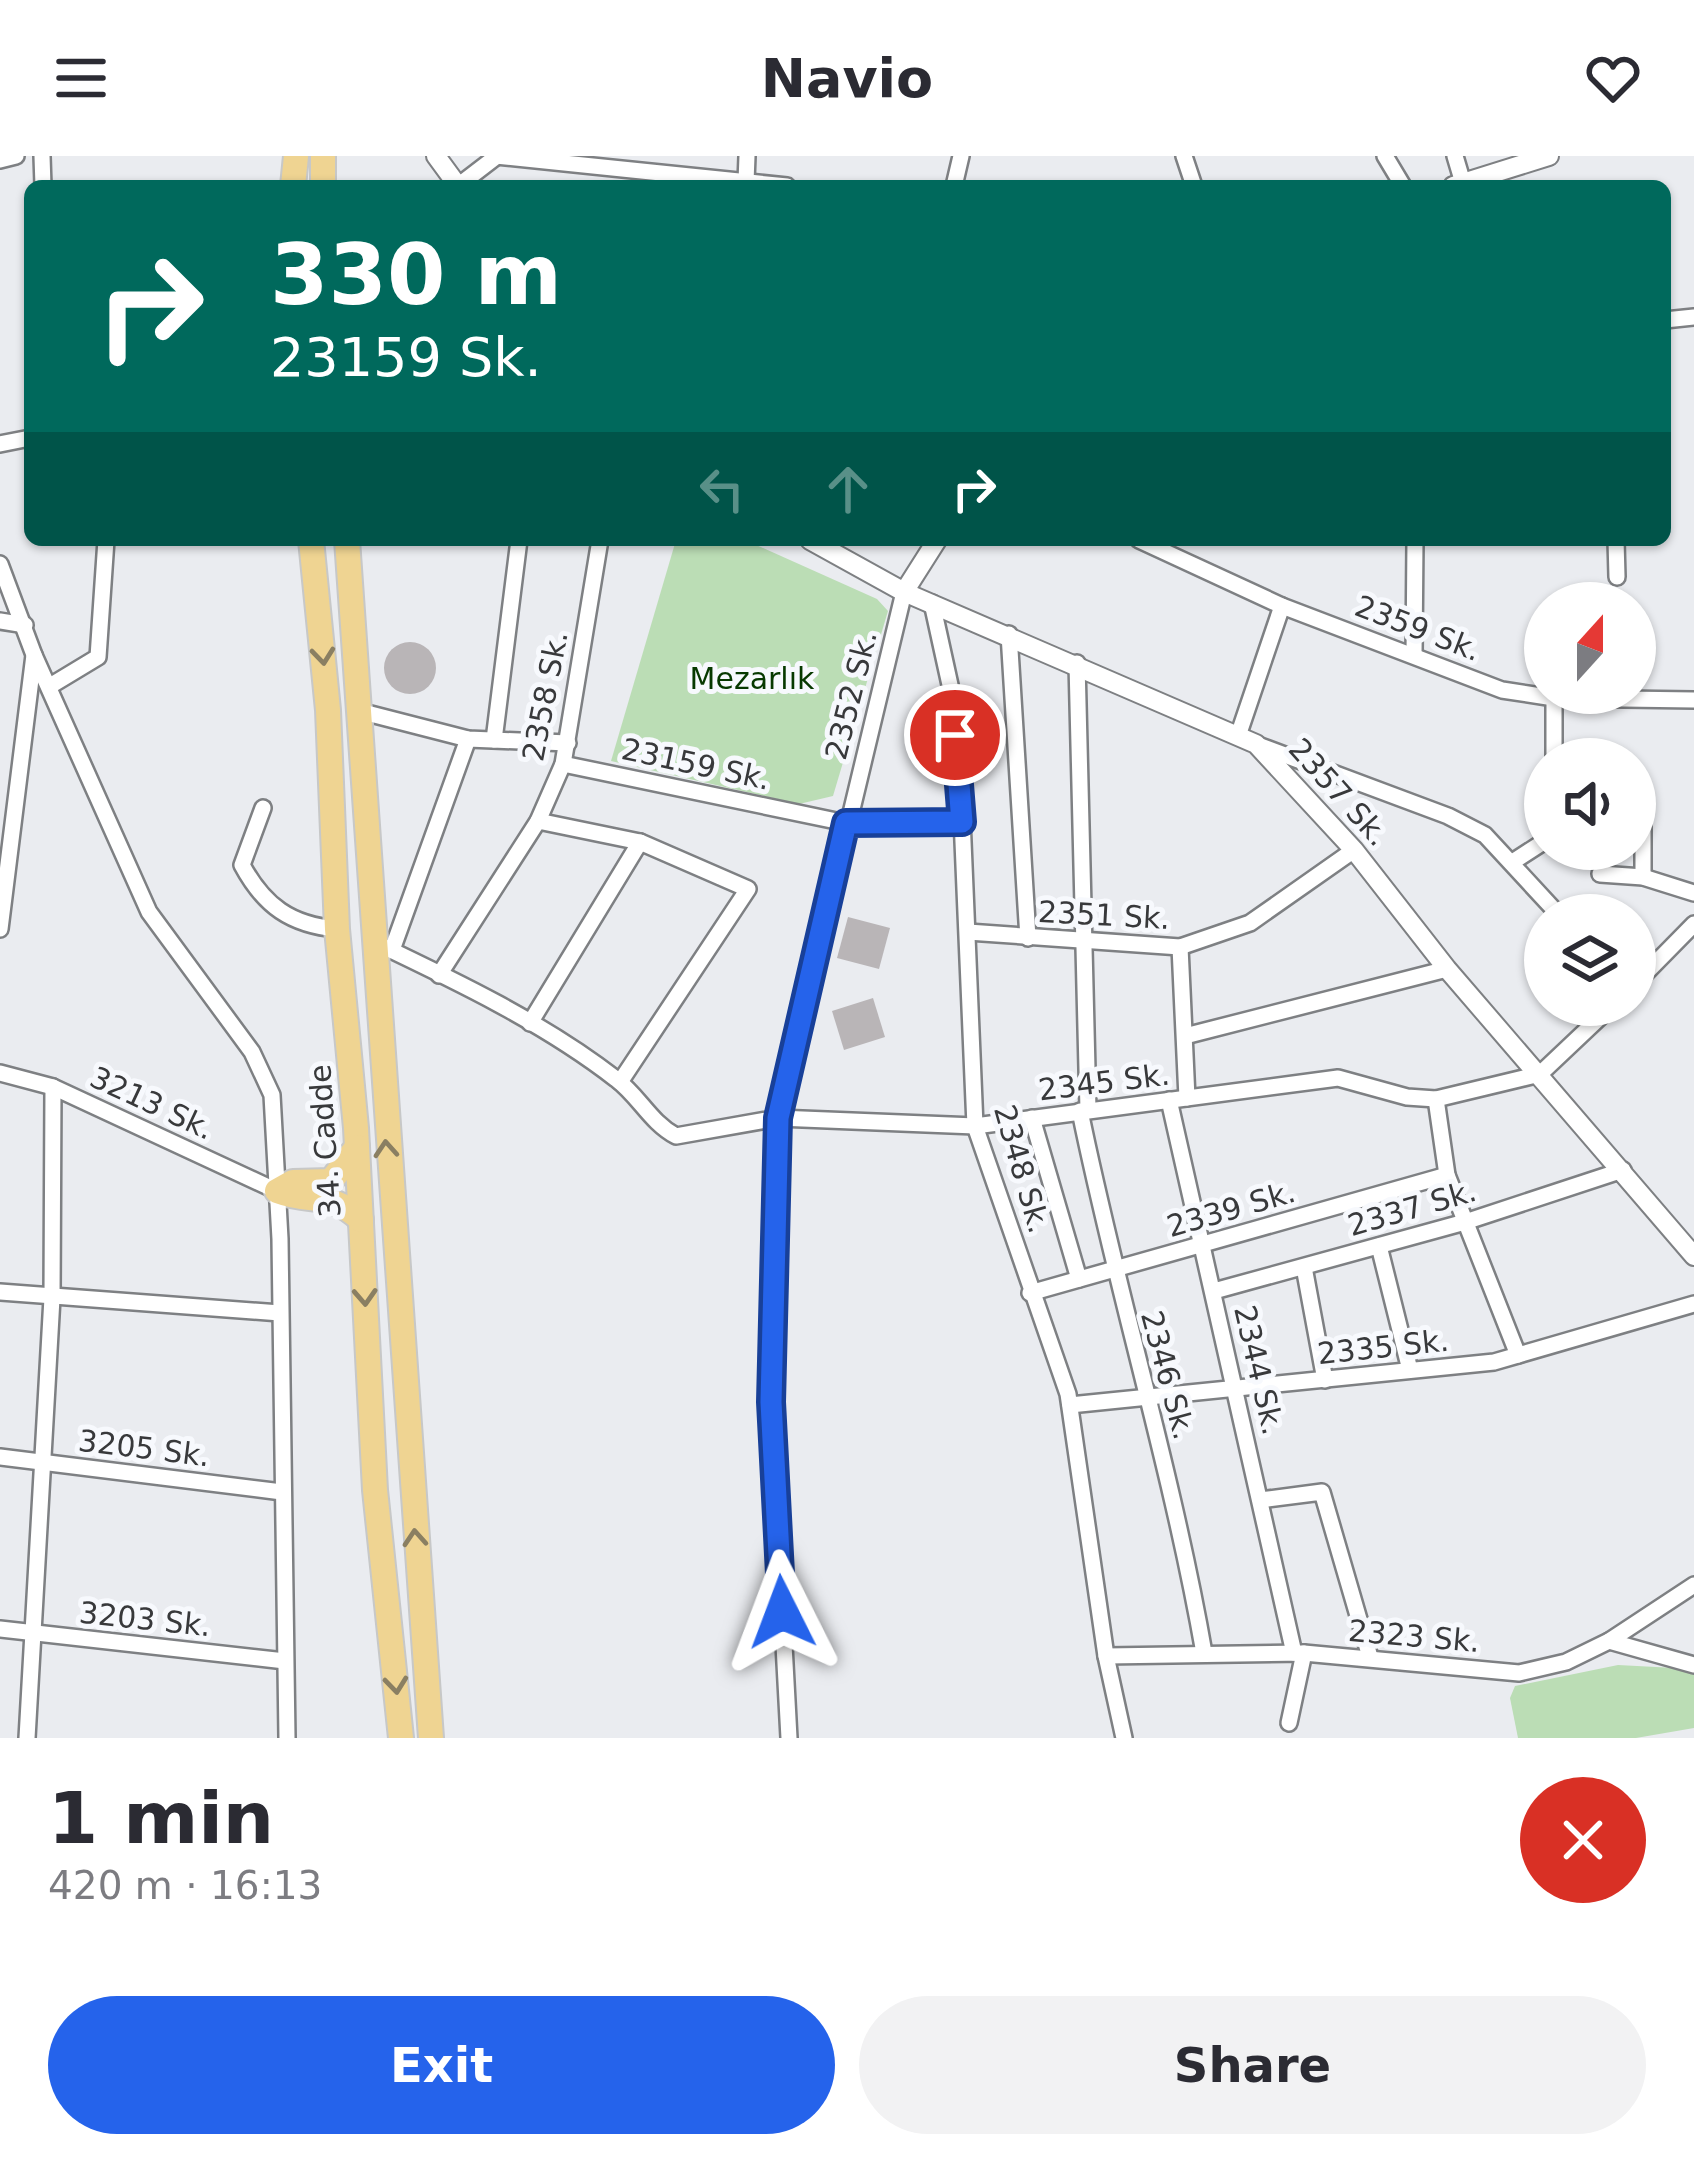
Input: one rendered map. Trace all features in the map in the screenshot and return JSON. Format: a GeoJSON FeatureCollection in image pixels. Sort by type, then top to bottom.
{"type":"FeatureCollection","features":[{"type":"Feature","properties":{"kind":"main road","name":"34. Cadde"},"geometry":{"type":"LineString","coordinates":[[312,546],[328,710],[337,928],[357,1147],[375,1490],[401,1738]]}},
{"type":"Feature","properties":{"kind":"main road","name":"34. Cadde"},"geometry":{"type":"LineString","coordinates":[[347,546],[383,946],[431,1738]]}},
{"type":"Feature","properties":{"kind":"main road"},"geometry":{"type":"LineString","coordinates":[[330,1189],[357,1147]]}},
{"type":"Feature","properties":{"kind":"main road"},"geometry":{"type":"LineString","coordinates":[[277,1191],[293,1182],[330,1189],[361,1220]]}},
{"type":"Feature","properties":{"kind":"street"},"geometry":{"type":"LineString","coordinates":[[0,160],[16,156]]}},
{"type":"Feature","properties":{"kind":"street"},"geometry":{"type":"LineString","coordinates":[[466,180],[497,156],[631,179],[669,180]]}},
{"type":"Feature","properties":{"kind":"street"},"geometry":{"type":"LineString","coordinates":[[1471,180],[1549,156]]}},
{"type":"Feature","properties":{"kind":"street"},"geometry":{"type":"LineString","coordinates":[[50,686],[98,657],[106,546]]}},
{"type":"Feature","properties":{"kind":"street"},"geometry":{"type":"LineString","coordinates":[[494,740],[518,546]]}},
{"type":"Feature","properties":{"kind":"street","name":"2358 Sk."},"geometry":{"type":"LineString","coordinates":[[439,975],[538,821],[562,764],[599,546]]}},
{"type":"Feature","properties":{"kind":"street","name":"2357 Sk."},"geometry":{"type":"LineString","coordinates":[[835,546],[904,592],[1247,739],[1354,850],[1447,970],[1694,1256]]}},
{"type":"Feature","properties":{"kind":"street"},"geometry":{"type":"LineString","coordinates":[[904,592],[933,546]]}},
{"type":"Feature","properties":{"kind":"street","name":"2359 Sk."},"geometry":{"type":"LineString","coordinates":[[1151,546],[1282,605],[1502,690],[1524,693]]}},
{"type":"Feature","properties":{"kind":"street"},"geometry":{"type":"LineString","coordinates":[[1414,655],[1415,546]]}},
{"type":"Feature","properties":{"kind":"street"},"geometry":{"type":"LineString","coordinates":[[1616,546],[1617,577]]}},
{"type":"Feature","properties":{"kind":"street"},"geometry":{"type":"LineString","coordinates":[[0,564],[34,656],[148,912],[252,1052],[272,1095],[287,1738]]}},
{"type":"Feature","properties":{"kind":"street","name":"2352 Sk."},"geometry":{"type":"LineString","coordinates":[[789,1738],[771,1402],[778,1118],[904,592]]}},
{"type":"Feature","properties":{"kind":"street","name":"2348 Sk."},"geometry":{"type":"LineString","coordinates":[[932,603],[952,694],[975,1126],[1070,1405],[1106,1656],[1124,1738]]}},
{"type":"Feature","properties":{"kind":"street"},"geometry":{"type":"LineString","coordinates":[[1282,605],[1247,739],[1448,816],[1484,835],[1541,894]]}},
{"type":"Feature","properties":{"kind":"street"},"geometry":{"type":"LineString","coordinates":[[0,621],[25,625]]}},
{"type":"Feature","properties":{"kind":"street"},"geometry":{"type":"LineString","coordinates":[[1009,634],[1028,938]]}},
{"type":"Feature","properties":{"kind":"street"},"geometry":{"type":"LineString","coordinates":[[0,928],[34,656]]}},
{"type":"Feature","properties":{"kind":"street","name":"2346 Sk."},"geometry":{"type":"LineString","coordinates":[[1077,663],[1084,1110],[1112,1269],[1180,1520],[1204,1653]]}},
{"type":"Feature","properties":{"kind":"street","name":"2359 Sk."},"geometry":{"type":"LineString","coordinates":[[1656,699],[1694,700]]}},
{"type":"Feature","properties":{"kind":"street"},"geometry":{"type":"LineString","coordinates":[[359,711],[468,739],[568,743]]}},
{"type":"Feature","properties":{"kind":"street"},"geometry":{"type":"LineString","coordinates":[[468,739],[383,946],[530,1023],[620,1082],[748,889],[640,842],[538,821]]}},
{"type":"Feature","properties":{"kind":"street","name":"23159 Sk."},"geometry":{"type":"LineString","coordinates":[[562,764],[846,823],[962,822]]}},
{"type":"Feature","properties":{"kind":"street"},"geometry":{"type":"LineString","coordinates":[[262,808],[242,865],[254,887],[273,908],[304,926],[337,928]]}},
{"type":"Feature","properties":{"kind":"street"},"geometry":{"type":"LineString","coordinates":[[530,1023],[640,842]]}},
{"type":"Feature","properties":{"kind":"street","name":"2351 Sk."},"geometry":{"type":"LineString","coordinates":[[968,932],[1180,947],[1250,923],[1354,850]]}},
{"type":"Feature","properties":{"kind":"street"},"geometry":{"type":"LineString","coordinates":[[1514,861],[1524,855]]}},
{"type":"Feature","properties":{"kind":"street"},"geometry":{"type":"LineString","coordinates":[[1643,870],[1643,877]]}},
{"type":"Feature","properties":{"kind":"street"},"geometry":{"type":"LineString","coordinates":[[1600,874],[1643,877],[1694,892]]}},
{"type":"Feature","properties":{"kind":"street"},"geometry":{"type":"LineString","coordinates":[[1693,926],[1694,949]]}},
{"type":"Feature","properties":{"kind":"street"},"geometry":{"type":"LineString","coordinates":[[1656,963],[1693,926]]}},
{"type":"Feature","properties":{"kind":"street","name":"2344 Sk."},"geometry":{"type":"LineString","coordinates":[[1180,947],[1185,1036],[1178,1099],[1201,1247],[1299,1653],[1288,1723]]}},
{"type":"Feature","properties":{"kind":"street"},"geometry":{"type":"LineString","coordinates":[[1185,1036],[1447,970]]}},
{"type":"Feature","properties":{"kind":"street"},"geometry":{"type":"LineString","coordinates":[[1540,1074],[1591,1026]]}},
{"type":"Feature","properties":{"kind":"street","name":"3213 Sk."},"geometry":{"type":"LineString","coordinates":[[0,1073],[53,1087],[277,1191]]}},
{"type":"Feature","properties":{"kind":"street","name":"2345 Sk."},"geometry":{"type":"LineString","coordinates":[[620,1082],[662,1128],[676,1136],[778,1118],[975,1126],[1338,1078],[1407,1097],[1436,1099],[1540,1074]]}},
{"type":"Feature","properties":{"kind":"street"},"geometry":{"type":"LineString","coordinates":[[27,1738],[39,1462],[52,1298],[53,1087]]}},
{"type":"Feature","properties":{"kind":"street"},"geometry":{"type":"LineString","coordinates":[[1436,1099],[1447,1175],[1518,1355]]}},
{"type":"Feature","properties":{"kind":"street"},"geometry":{"type":"LineString","coordinates":[[1032,1118],[1079,1279]]}},
{"type":"Feature","properties":{"kind":"street","name":"2337 Sk."},"geometry":{"type":"LineString","coordinates":[[1214,1291],[1465,1222],[1623,1170]]}},
{"type":"Feature","properties":{"kind":"street","name":"2339 Sk."},"geometry":{"type":"LineString","coordinates":[[1030,1293],[1447,1175]]}},
{"type":"Feature","properties":{"kind":"street"},"geometry":{"type":"LineString","coordinates":[[1379,1246],[1410,1370]]}},
{"type":"Feature","properties":{"kind":"street"},"geometry":{"type":"LineString","coordinates":[[1304,1267],[1325,1380]]}},
{"type":"Feature","properties":{"kind":"street"},"geometry":{"type":"LineString","coordinates":[[0,1292],[280,1312]]}},
{"type":"Feature","properties":{"kind":"street","name":"2335 Sk."},"geometry":{"type":"LineString","coordinates":[[1070,1405],[1145,1401],[1518,1355],[1694,1304]]}},
{"type":"Feature","properties":{"kind":"street","name":"3205 Sk."},"geometry":{"type":"LineString","coordinates":[[0,1457],[282,1492]]}},
{"type":"Feature","properties":{"kind":"street"},"geometry":{"type":"LineString","coordinates":[[1260,1500],[1322,1492],[1370,1657]]}},
{"type":"Feature","properties":{"kind":"street","name":"2323 Sk."},"geometry":{"type":"LineString","coordinates":[[1106,1656],[1299,1653],[1519,1673],[1566,1662],[1609,1641],[1694,1585]]}},
{"type":"Feature","properties":{"kind":"street","name":"3203 Sk."},"geometry":{"type":"LineString","coordinates":[[0,1630],[285,1661]]}},
{"type":"Feature","properties":{"kind":"street"},"geometry":{"type":"LineString","coordinates":[[1609,1641],[1694,1665]]}},
{"type":"Feature","properties":{"kind":"green space","name":"Mezarlık"},"geometry":{"type":"Polygon","coordinates":[[[674,546],[758,546],[877,599],[888,611],[833,796],[799,804],[611,761],[674,546]]]}},
{"type":"Feature","properties":{"kind":"green space"},"geometry":{"type":"Polygon","coordinates":[[[1618,1665],[1694,1669],[1694,1728],[1636,1738],[1518,1738],[1510,1698],[1515,1686],[1618,1665]]]}},
{"type":"Feature","properties":{"kind":"building"},"geometry":{"type":"Polygon","coordinates":[[[410,642],[428,650],[436,668],[428,686],[410,694],[392,686],[384,668],[392,650],[410,642]]]}},
{"type":"Feature","properties":{"kind":"building"},"geometry":{"type":"Polygon","coordinates":[[[848,917],[890,928],[879,969],[837,958],[848,917]]]}},
{"type":"Feature","properties":{"kind":"building"},"geometry":{"type":"Polygon","coordinates":[[[873,998],[885,1037],[844,1050],[832,1011],[873,998]]]}},
{"type":"Feature","properties":{"kind":"route"},"geometry":{"type":"LineString","coordinates":[[782,1612],[771,1402],[778,1118],[846,823],[962,822],[955,735]]}}]}
